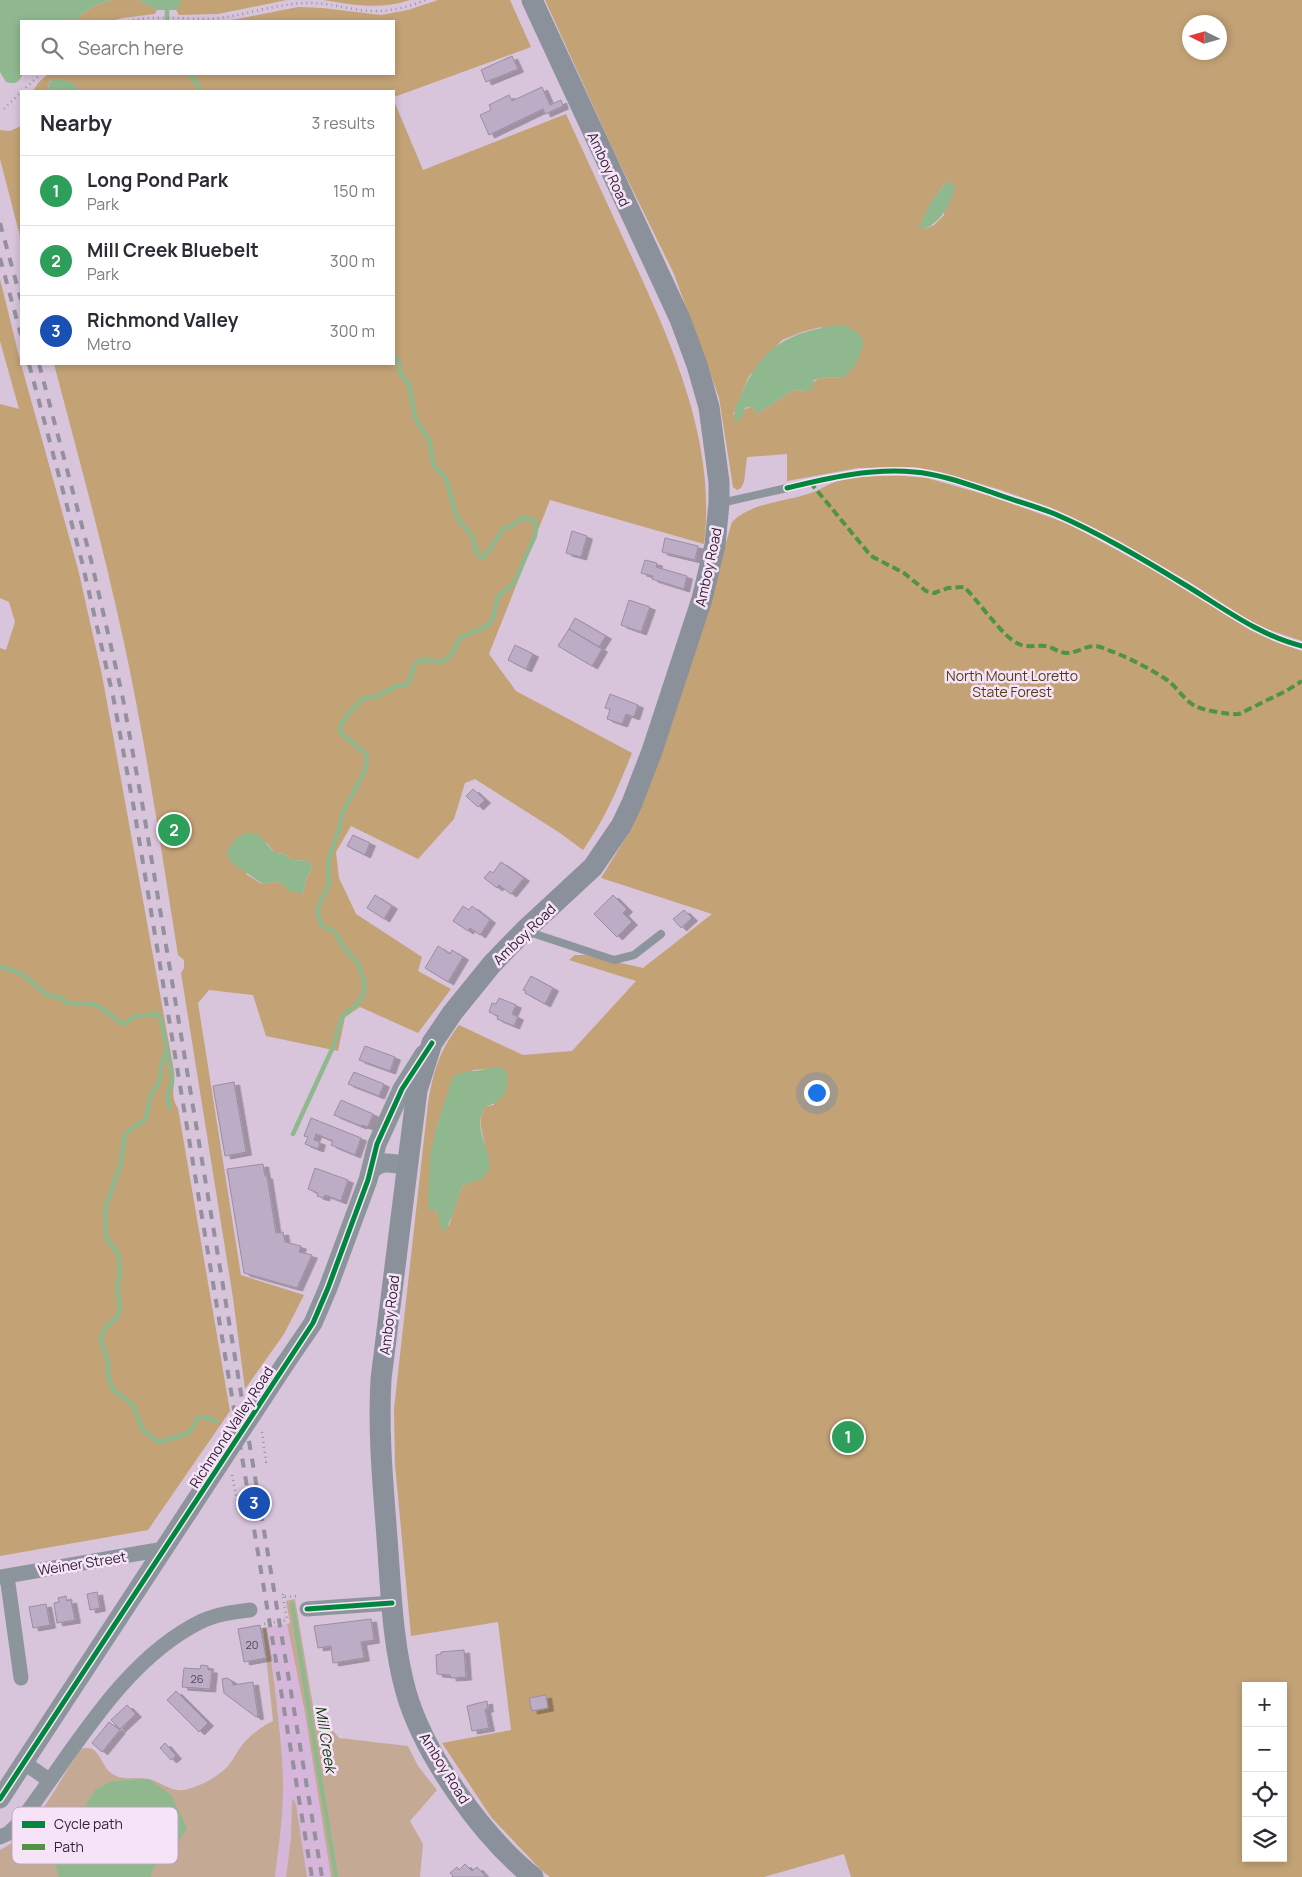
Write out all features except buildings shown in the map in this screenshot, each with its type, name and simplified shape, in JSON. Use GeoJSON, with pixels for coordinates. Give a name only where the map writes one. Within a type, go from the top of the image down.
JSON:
{"type":"FeatureCollection","features":[{"type":"Feature","properties":{"kind":"main road","name":"Amboy Road"},"geometry":{"type":"LineString","coordinates":[[532,0],[680,319],[697,364],[709,407],[716,452],[719,503],[716,545],[702,598],[675,684],[632,803],[621,826],[593,867],[524,931],[480,978],[432,1043],[417,1090],[381,1379],[379,1416],[379,1449],[392,1603],[400,1664],[406,1693],[423,1735],[444,1772],[471,1810],[497,1841],[533,1877]]}},
{"type":"Feature","properties":{"kind":"street","name":"Richmond Valley Road"},"geometry":{"type":"LineString","coordinates":[[0,1798],[313,1323],[328,1288],[371,1171],[377,1144],[402,1089],[432,1043]]}},
{"type":"Feature","properties":{"kind":"street"},"geometry":{"type":"LineString","coordinates":[[371,1171],[382,1163],[408,1166]]}},
{"type":"Feature","properties":{"kind":"street","name":"Weiner Street"},"geometry":{"type":"LineString","coordinates":[[4,1576],[164,1550]]}},
{"type":"Feature","properties":{"kind":"street"},"geometry":{"type":"LineString","coordinates":[[4,1576],[21,1678]]}},
{"type":"Feature","properties":{"kind":"street"},"geometry":{"type":"LineString","coordinates":[[307,1609],[392,1603]]}},
{"type":"Feature","properties":{"kind":"street"},"geometry":{"type":"LineString","coordinates":[[31,1807],[73,1746],[109,1702],[152,1655],[174,1638],[202,1621],[223,1614],[250,1610]]}},
{"type":"Feature","properties":{"kind":"street"},"geometry":{"type":"LineString","coordinates":[[23,1762],[49,1780]]}},
{"type":"Feature","properties":{"kind":"street"},"geometry":{"type":"LineString","coordinates":[[0,1837],[12,1830]]}},
{"type":"Feature","properties":{"kind":"lane"},"geometry":{"type":"LineString","coordinates":[[719,503],[787,488]]}},
{"type":"Feature","properties":{"kind":"lane"},"geometry":{"type":"LineString","coordinates":[[524,931],[614,960],[634,955],[661,934]]}},
{"type":"Feature","properties":{"kind":"path"},"geometry":{"type":"LineString","coordinates":[[137,20],[155,18],[218,18],[290,4],[308,3],[370,11],[388,11],[406,8],[426,0]]}},
{"type":"Feature","properties":{"kind":"path"},"geometry":{"type":"LineString","coordinates":[[24,90],[40,75]]}},
{"type":"Feature","properties":{"kind":"path"},"geometry":{"type":"LineString","coordinates":[[4,108],[20,94]]}},
{"type":"Feature","properties":{"kind":"path"},"geometry":{"type":"LineString","coordinates":[[262,1432],[266,1457],[266,1462],[262,1462]]}},
{"type":"Feature","properties":{"kind":"path"},"geometry":{"type":"LineString","coordinates":[[232,1476],[237,1502],[238,1505],[241,1505]]}},
{"type":"Feature","properties":{"kind":"path"},"geometry":{"type":"LineString","coordinates":[[264,1624],[287,1620],[283,1597],[298,1596]]}},
{"type":"Feature","properties":{"kind":"shaded area"},"geometry":{"type":"Polygon","coordinates":[[[0,0],[112,0],[101,3],[83,13],[77,20],[20,20],[20,75],[22,75],[20,80],[12,83],[6,82],[0,72],[0,0]]]}},
{"type":"Feature","properties":{"kind":"shaded area"},"geometry":{"type":"Polygon","coordinates":[[[139,0],[180,0],[181,4],[176,10],[157,10],[139,0]]]}},
{"type":"Feature","properties":{"kind":"shaded area"},"geometry":{"type":"Polygon","coordinates":[[[53,79],[61,80],[75,85],[79,90],[48,90],[49,83],[53,79]]]}},
{"type":"Feature","properties":{"kind":"shaded area"},"geometry":{"type":"Polygon","coordinates":[[[947,182],[953,183],[955,188],[947,207],[931,225],[925,229],[920,228],[921,222],[931,203],[947,182]]]}},
{"type":"Feature","properties":{"kind":"shaded area"},"geometry":{"type":"Polygon","coordinates":[[[842,325],[856,331],[864,341],[857,363],[843,378],[825,377],[814,380],[812,389],[806,391],[793,390],[757,414],[752,406],[745,408],[742,417],[735,423],[737,403],[751,375],[770,351],[795,336],[825,327],[842,325]]]}},
{"type":"Feature","properties":{"kind":"shaded area"},"geometry":{"type":"Polygon","coordinates":[[[245,833],[257,833],[275,853],[285,854],[292,860],[309,861],[312,868],[307,877],[303,893],[291,892],[282,883],[263,884],[232,863],[226,853],[235,839],[245,833]]]}},
{"type":"Feature","properties":{"kind":"shaded area"},"geometry":{"type":"Polygon","coordinates":[[[500,1067],[506,1071],[507,1083],[501,1098],[497,1102],[486,1106],[481,1115],[480,1125],[488,1153],[488,1170],[484,1177],[462,1186],[445,1231],[441,1229],[437,1211],[428,1207],[430,1155],[436,1129],[455,1075],[500,1067]]]}},
{"type":"Feature","properties":{"kind":"shaded area"},"geometry":{"type":"Polygon","coordinates":[[[295,1599],[314,1712],[320,1715],[339,1738],[408,1746],[418,1766],[437,1790],[410,1821],[423,1844],[420,1877],[331,1877],[305,1713],[287,1624],[290,1623],[286,1601],[295,1599]]]}},
{"type":"Feature","properties":{"kind":"shaded area"},"geometry":{"type":"Polygon","coordinates":[[[287,1624],[305,1713],[331,1877],[306,1877],[292,1800],[291,1837],[286,1877],[275,1877],[282,1818],[283,1777],[280,1728],[267,1627],[287,1624]]]}},
{"type":"Feature","properties":{"kind":"shaded area"},"geometry":{"type":"Polygon","coordinates":[[[267,1627],[279,1721],[283,1777],[280,1840],[275,1877],[0,1877],[0,1850],[12,1843],[12,1864],[178,1864],[178,1807],[44,1807],[81,1749],[92,1749],[96,1752],[107,1769],[116,1776],[154,1780],[176,1790],[198,1786],[224,1770],[246,1740],[273,1721],[263,1628],[267,1627]]]}},
{"type":"Feature","properties":{"kind":"shaded area"},"geometry":{"type":"Polygon","coordinates":[[[149,1779],[171,1795],[177,1807],[85,1807],[95,1790],[112,1781],[149,1779]]]}},
{"type":"Feature","properties":{"kind":"shaded area"},"geometry":{"type":"Polygon","coordinates":[[[292,1799],[296,1805],[307,1877],[286,1877],[291,1837],[292,1799]]]}},
{"type":"Feature","properties":{"kind":"shaded area"},"geometry":{"type":"Polygon","coordinates":[[[178,1809],[187,1828],[178,1842],[178,1809]]]}},
{"type":"Feature","properties":{"kind":"shaded area"},"geometry":{"type":"Polygon","coordinates":[[[157,1864],[153,1868],[151,1877],[59,1877],[55,1865],[157,1864]]]}},
{"type":"Feature","properties":{"kind":"green space"},"geometry":{"type":"Polygon","coordinates":[[[112,0],[139,0],[157,10],[155,14],[115,20],[77,20],[83,13],[101,3],[112,0]]]}},
{"type":"Feature","properties":{"kind":"green space"},"geometry":{"type":"Polygon","coordinates":[[[180,0],[287,0],[218,14],[179,15],[176,10],[180,0]]]}},
{"type":"Feature","properties":{"kind":"green space"},"geometry":{"type":"Polygon","coordinates":[[[323,0],[410,0],[377,6],[323,0]]]}},
{"type":"Feature","properties":{"kind":"green space"},"geometry":{"type":"Polygon","coordinates":[[[438,0],[510,0],[531,47],[395,97],[395,90],[79,90],[68,82],[53,79],[49,82],[48,90],[34,90],[47,75],[395,75],[395,20],[232,20],[298,7],[381,15],[408,10],[438,0]]]}},
{"type":"Feature","properties":{"kind":"green space"},"geometry":{"type":"Polygon","coordinates":[[[545,0],[1302,0],[1302,641],[1269,630],[1248,620],[1191,583],[1119,541],[1049,507],[998,489],[935,471],[914,467],[858,468],[787,481],[787,454],[747,457],[744,482],[741,488],[737,490],[733,487],[719,398],[674,274],[616,156],[545,0]],[[947,182],[926,212],[921,223],[925,229],[934,225],[944,215],[947,182]],[[821,327],[782,340],[749,376],[733,415],[752,406],[757,414],[793,390],[806,391],[818,379],[830,377],[843,378],[821,327]]]}},
{"type":"Feature","properties":{"kind":"green space"},"geometry":{"type":"Polygon","coordinates":[[[395,103],[423,170],[566,114],[645,286],[675,357],[687,393],[697,430],[704,468],[706,506],[704,544],[550,500],[489,654],[516,691],[632,753],[622,779],[598,827],[583,850],[560,833],[475,779],[465,783],[454,819],[418,859],[351,826],[336,852],[339,878],[356,914],[422,957],[418,971],[451,989],[418,1033],[360,1007],[345,1017],[338,1051],[266,1036],[253,995],[209,990],[198,1003],[241,1275],[304,1295],[284,1334],[245,1389],[233,1298],[181,973],[184,968],[184,960],[178,955],[139,717],[123,638],[54,365],[395,365],[395,103]],[[267,843],[246,874],[262,884],[282,883],[303,893],[307,877],[312,868],[309,861],[292,860],[285,854],[275,853],[267,843]]]}},
{"type":"Feature","properties":{"kind":"green space"},"geometry":{"type":"Polygon","coordinates":[[[20,126],[20,236],[0,159],[0,130],[10,131],[20,126]]]}},
{"type":"Feature","properties":{"kind":"green space"},"geometry":{"type":"Polygon","coordinates":[[[0,279],[20,365],[78,569],[102,675],[174,1071],[173,1095],[178,1108],[230,1411],[148,1530],[0,1556],[0,648],[6,650],[15,622],[9,602],[0,598],[0,404],[19,409],[0,341],[0,279]]]}},
{"type":"Feature","properties":{"kind":"green space","name":"North Mount Loretto State Forest"},"geometry":{"type":"Polygon","coordinates":[[[878,476],[927,478],[990,496],[1069,524],[1155,571],[1250,630],[1302,651],[1302,1877],[851,1877],[844,1854],[764,1877],[550,1877],[541,1870],[491,1817],[442,1743],[511,1730],[498,1622],[411,1636],[395,1465],[394,1409],[428,1103],[438,1062],[446,1044],[459,1025],[523,1055],[572,1051],[636,981],[569,960],[575,955],[585,955],[643,968],[712,914],[601,878],[631,829],[685,683],[732,522],[740,515],[759,506],[811,493],[835,482],[878,476]],[[487,1069],[473,1070],[442,1111],[436,1129],[433,1210],[437,1211],[439,1219],[449,1225],[462,1186],[484,1177],[485,1152],[481,1117],[486,1106],[494,1105],[487,1069]]]}},
{"type":"Feature","properties":{"kind":"waterway"},"geometry":{"type":"LineString","coordinates":[[167,10],[167,20]]}},
{"type":"Feature","properties":{"kind":"waterway"},"geometry":{"type":"LineString","coordinates":[[191,75],[200,90]]}},
{"type":"Feature","properties":{"kind":"waterway"},"geometry":{"type":"LineString","coordinates":[[293,1134],[333,1047],[342,1017],[358,1003],[363,995],[365,985],[358,963],[345,949],[335,932],[321,925],[318,913],[319,905],[329,884],[328,862],[340,826],[341,816],[367,763],[366,755],[340,732],[340,727],[348,714],[363,699],[378,697],[384,691],[388,691],[396,686],[405,685],[409,682],[414,665],[419,661],[442,662],[452,654],[460,638],[489,625],[493,618],[498,596],[514,583],[535,536],[535,521],[521,518],[513,526],[504,528],[488,552],[483,557],[479,556],[473,537],[461,523],[455,512],[444,475],[434,466],[430,442],[415,417],[409,384],[400,373],[399,361],[395,357]]}},
{"type":"Feature","properties":{"kind":"waterway","name":"Mill Creek"},"geometry":{"type":"LineString","coordinates":[[0,967],[23,975],[48,995],[62,998],[68,1003],[95,1005],[121,1023],[126,1023],[133,1017],[157,1014],[160,1017],[171,1071],[172,1083],[168,1095],[170,1108]]}},
{"type":"Feature","properties":{"kind":"waterway","name":"Mill Creek"},"geometry":{"type":"LineString","coordinates":[[167,1049],[161,1065],[160,1080],[150,1097],[146,1119],[127,1132],[124,1139],[121,1164],[105,1208],[106,1235],[117,1252],[119,1259],[120,1272],[117,1288],[120,1308],[117,1317],[102,1333],[101,1340],[108,1361],[108,1376],[113,1390],[133,1405],[143,1430],[157,1441],[164,1441],[190,1432],[198,1418],[203,1417],[216,1421]]}},
{"type":"Feature","properties":{"kind":"waterway","name":"Mill Creek"},"geometry":{"type":"LineString","coordinates":[[292,1604],[336,1877]]}},
{"type":"Feature","properties":{"kind":"railway"},"geometry":{"type":"LineString","coordinates":[[0,223],[20,296]]}},
{"type":"Feature","properties":{"kind":"railway"},"geometry":{"type":"LineString","coordinates":[[0,258],[20,331]]}},
{"type":"Feature","properties":{"kind":"railway"},"geometry":{"type":"LineString","coordinates":[[29,365],[82,562],[113,696],[134,809],[312,1877]]}},
{"type":"Feature","properties":{"kind":"railway"},"geometry":{"type":"LineString","coordinates":[[39,365],[91,560],[122,694],[143,808],[322,1877]]}},
{"type":"Feature","properties":{"kind":"marked path"},"geometry":{"type":"LineString","coordinates":[[810,482],[871,556],[904,573],[926,591],[934,593],[948,588],[964,587],[1006,635],[1019,644],[1045,646],[1066,653],[1098,646],[1136,662],[1160,675],[1195,706],[1223,713],[1239,714],[1302,681]]}},
{"type":"Feature","properties":{"kind":"cycle path"},"geometry":{"type":"LineString","coordinates":[[787,488],[834,477],[882,471],[924,473],[963,483],[1071,521],[1135,555],[1240,619],[1270,635],[1302,646]]}},
{"type":"Feature","properties":{"kind":"cycle path"},"geometry":{"type":"LineString","coordinates":[[0,1799],[313,1323],[368,1180],[377,1144],[402,1089],[432,1043]]}},
{"type":"Feature","properties":{"kind":"cycle path"},"geometry":{"type":"LineString","coordinates":[[307,1609],[392,1603]]}},
{"type":"Feature","properties":{"kind":"place","name":"Mill Creek Bluebelt"},"geometry":{"type":"Point","coordinates":[174,830]}},
{"type":"Feature","properties":{"kind":"place","name":"Long Pond Park"},"geometry":{"type":"Point","coordinates":[848,1437]}},
{"type":"Feature","properties":{"kind":"place","name":"Richmond Valley"},"geometry":{"type":"Point","coordinates":[254,1503]}}]}
